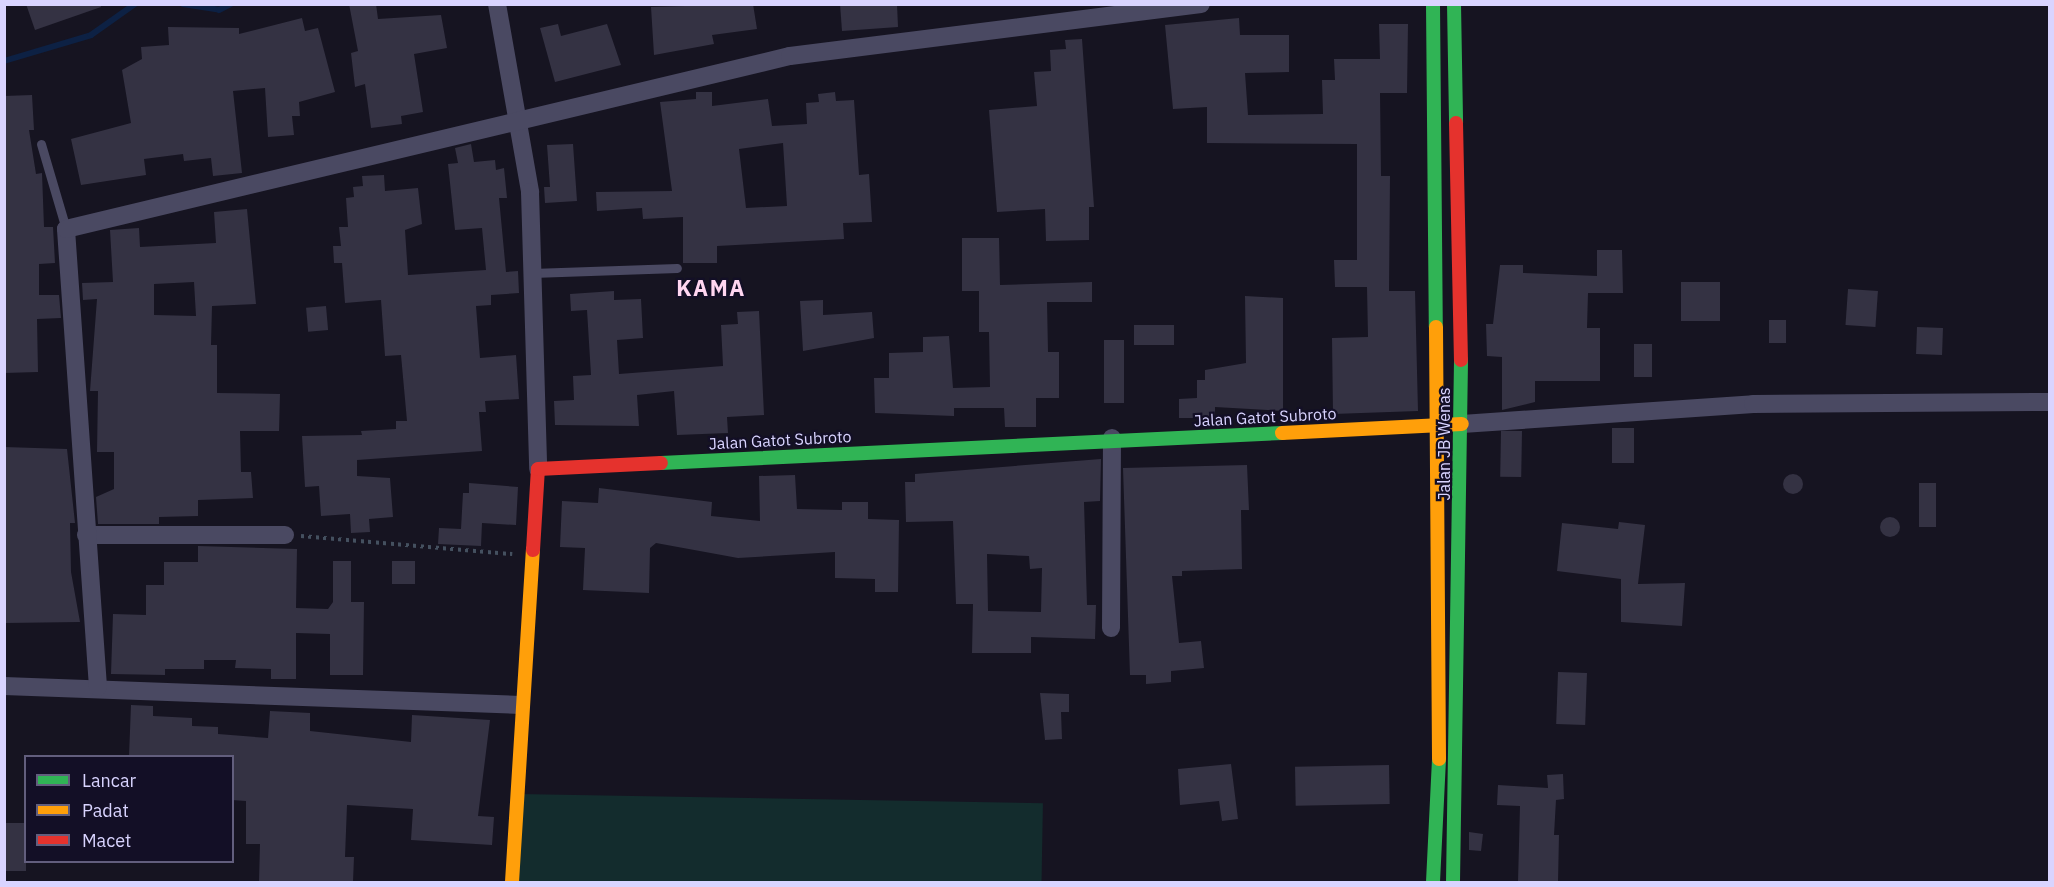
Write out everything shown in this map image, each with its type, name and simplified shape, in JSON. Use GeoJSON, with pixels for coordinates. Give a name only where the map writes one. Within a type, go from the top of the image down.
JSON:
{"type":"FeatureCollection","features":[{"type":"Feature","properties":{"kind":"main road","name":"Jalan JB Wenas"},"geometry":{"type":"LineString","coordinates":[[1433,4],[1438,759],[1433,882]]}},
{"type":"Feature","properties":{"kind":"main road","name":"Jalan JB Wenas"},"geometry":{"type":"LineString","coordinates":[[1453,882],[1462,424],[1454,4]]}},
{"type":"Feature","properties":{"kind":"main road","name":"Jalan Gatot Subroto"},"geometry":{"type":"LineString","coordinates":[[538,469],[1112,438],[1437,423],[1462,424]]}},
{"type":"Feature","properties":{"kind":"main road"},"geometry":{"type":"LineString","coordinates":[[512,882],[521,705],[538,469]]}},
{"type":"Feature","properties":{"kind":"street"},"geometry":{"type":"LineString","coordinates":[[497,4],[521,119],[532,273],[538,469]]}},
{"type":"Feature","properties":{"kind":"street"},"geometry":{"type":"LineString","coordinates":[[99,687],[86,535],[66,229],[790,56],[1201,4]]}},
{"type":"Feature","properties":{"kind":"street"},"geometry":{"type":"LineString","coordinates":[[1462,424],[1753,404],[2049,402]]}},
{"type":"Feature","properties":{"kind":"street"},"geometry":{"type":"LineString","coordinates":[[1111,628],[1112,438]]}},
{"type":"Feature","properties":{"kind":"street"},"geometry":{"type":"LineString","coordinates":[[86,535],[285,535]]}},
{"type":"Feature","properties":{"kind":"street"},"geometry":{"type":"LineString","coordinates":[[4,686],[99,687],[521,705]]}},
{"type":"Feature","properties":{"kind":"lane"},"geometry":{"type":"LineString","coordinates":[[41,144],[66,229]]}},
{"type":"Feature","properties":{"kind":"lane"},"geometry":{"type":"LineString","coordinates":[[532,273],[677,268]]}},
{"type":"Feature","properties":{"kind":"path"},"geometry":{"type":"LineString","coordinates":[[285,535],[532,555]]}},
{"type":"Feature","properties":{"kind":"green space"},"geometry":{"type":"Polygon","coordinates":[[[518,794],[1043,803],[1042,882],[516,882],[518,794]]]}},
{"type":"Feature","properties":{"kind":"building"},"geometry":{"type":"Polygon","coordinates":[[[26,4],[100,4],[101,7],[35,30],[26,4]]]}},
{"type":"Feature","properties":{"kind":"building"},"geometry":{"type":"Polygon","coordinates":[[[349,4],[376,4],[378,19],[441,15],[447,48],[414,54],[423,112],[401,116],[402,124],[371,128],[365,84],[355,87],[351,53],[358,51],[349,4]]]}},
{"type":"Feature","properties":{"kind":"building"},"geometry":{"type":"Polygon","coordinates":[[[753,4],[757,29],[712,35],[714,44],[654,55],[651,7],[753,4]]]}},
{"type":"Feature","properties":{"kind":"building"},"geometry":{"type":"Polygon","coordinates":[[[840,4],[897,4],[898,27],[842,31],[840,4]]]}},
{"type":"Feature","properties":{"kind":"building"},"geometry":{"type":"Polygon","coordinates":[[[302,18],[305,31],[318,28],[335,92],[299,102],[300,116],[292,116],[294,135],[268,137],[265,88],[233,91],[242,173],[213,176],[211,158],[184,161],[183,154],[144,159],[146,175],[81,185],[71,139],[131,123],[122,70],[142,59],[141,47],[169,45],[168,27],[239,28],[239,34],[302,18]]]}},
{"type":"Feature","properties":{"kind":"building"},"geometry":{"type":"Polygon","coordinates":[[[1239,18],[1240,35],[1289,35],[1289,72],[1245,73],[1248,115],[1323,114],[1322,80],[1335,80],[1334,59],[1380,59],[1379,24],[1408,24],[1407,93],[1380,93],[1381,176],[1390,176],[1389,291],[1415,291],[1418,411],[1333,414],[1332,338],[1368,337],[1367,287],[1335,287],[1334,260],[1357,260],[1357,144],[1207,143],[1207,107],[1173,109],[1165,25],[1239,18]]]}},
{"type":"Feature","properties":{"kind":"building"},"geometry":{"type":"Polygon","coordinates":[[[558,24],[561,36],[607,24],[621,65],[555,82],[540,28],[558,24]]]}},
{"type":"Feature","properties":{"kind":"building"},"geometry":{"type":"Polygon","coordinates":[[[1082,39],[1094,207],[1089,207],[1089,240],[1046,241],[1045,209],[997,212],[989,110],[1037,106],[1034,72],[1051,71],[1050,50],[1066,49],[1065,40],[1082,39]]]}},
{"type":"Feature","properties":{"kind":"building"},"geometry":{"type":"Polygon","coordinates":[[[696,92],[712,92],[712,106],[768,99],[772,126],[807,124],[806,103],[819,102],[818,94],[835,92],[836,101],[854,100],[859,175],[869,174],[872,222],[843,223],[844,239],[717,246],[717,263],[683,263],[683,217],[643,219],[642,208],[597,211],[596,192],[672,191],[660,102],[696,99],[696,92]],[[783,143],[739,149],[746,208],[787,206],[783,143]]]}},
{"type":"Feature","properties":{"kind":"building"},"geometry":{"type":"Polygon","coordinates":[[[32,95],[34,130],[29,130],[36,174],[42,173],[44,227],[53,227],[55,263],[39,264],[39,295],[59,295],[61,318],[37,319],[38,372],[4,373],[4,96],[32,95]]]}},
{"type":"Feature","properties":{"kind":"building"},"geometry":{"type":"Polygon","coordinates":[[[471,144],[474,162],[495,160],[496,170],[504,168],[507,198],[499,198],[506,272],[518,271],[519,293],[491,295],[491,305],[476,306],[480,358],[516,355],[519,399],[485,401],[486,412],[479,412],[482,451],[357,460],[357,476],[390,478],[393,517],[369,519],[370,532],[351,533],[350,514],[321,516],[319,486],[305,487],[302,436],[362,435],[361,431],[396,429],[396,421],[407,421],[401,355],[385,356],[381,300],[345,303],[342,263],[334,263],[333,246],[341,246],[339,227],[348,227],[346,198],[354,197],[353,187],[363,186],[362,176],[384,175],[385,191],[418,188],[422,224],[405,230],[408,275],[486,270],[482,228],[455,230],[448,164],[458,163],[455,148],[471,144]]]}},
{"type":"Feature","properties":{"kind":"building"},"geometry":{"type":"Polygon","coordinates":[[[573,144],[577,201],[545,203],[544,187],[550,187],[547,145],[573,144]]]}},
{"type":"Feature","properties":{"kind":"building"},"geometry":{"type":"Polygon","coordinates":[[[247,209],[256,304],[212,306],[211,345],[217,345],[217,393],[280,394],[279,431],[240,431],[241,472],[251,472],[253,498],[198,500],[198,516],[159,517],[159,524],[98,524],[96,497],[114,489],[114,452],[97,452],[98,391],[90,391],[97,299],[83,300],[82,283],[113,282],[110,230],[139,228],[140,247],[216,243],[214,212],[247,209]],[[194,282],[154,284],[154,315],[196,316],[194,282]]]}},
{"type":"Feature","properties":{"kind":"building"},"geometry":{"type":"Polygon","coordinates":[[[962,238],[999,238],[1000,285],[1092,282],[1092,302],[1047,302],[1048,352],[1059,352],[1059,398],[1036,398],[1036,427],[1005,427],[1004,408],[954,408],[954,416],[875,413],[874,378],[889,378],[889,353],[923,352],[923,337],[949,336],[953,388],[990,387],[989,332],[979,332],[979,291],[962,291],[962,238]]]}},
{"type":"Feature","properties":{"kind":"building"},"geometry":{"type":"Polygon","coordinates":[[[1597,250],[1622,250],[1623,293],[1588,293],[1587,328],[1600,328],[1600,381],[1535,381],[1535,402],[1502,410],[1502,357],[1487,356],[1486,324],[1493,324],[1500,265],[1523,265],[1523,273],[1597,276],[1597,250]]]}},
{"type":"Feature","properties":{"kind":"building"},"geometry":{"type":"Polygon","coordinates":[[[1681,282],[1720,282],[1720,321],[1681,321],[1681,282]]]}},
{"type":"Feature","properties":{"kind":"building"},"geometry":{"type":"Polygon","coordinates":[[[1848,289],[1878,291],[1875,327],[1845,325],[1848,289]]]}},
{"type":"Feature","properties":{"kind":"building"},"geometry":{"type":"Polygon","coordinates":[[[614,291],[614,300],[641,299],[643,338],[617,340],[619,374],[723,366],[721,325],[738,324],[737,312],[759,311],[764,415],[727,417],[728,433],[677,435],[674,391],[637,395],[639,426],[555,425],[554,401],[574,400],[573,376],[591,375],[587,310],[571,311],[570,294],[614,291]]]}},
{"type":"Feature","properties":{"kind":"building"},"geometry":{"type":"Polygon","coordinates":[[[1245,296],[1283,298],[1283,411],[1215,407],[1215,418],[1179,418],[1179,399],[1197,398],[1197,380],[1205,380],[1205,370],[1246,363],[1245,296]]]}},
{"type":"Feature","properties":{"kind":"building"},"geometry":{"type":"Polygon","coordinates":[[[823,300],[823,315],[872,312],[874,338],[803,351],[800,301],[823,300]]]}},
{"type":"Feature","properties":{"kind":"building"},"geometry":{"type":"Polygon","coordinates":[[[326,306],[328,330],[308,332],[306,308],[326,306]]]}},
{"type":"Feature","properties":{"kind":"building"},"geometry":{"type":"Polygon","coordinates":[[[1769,320],[1786,320],[1786,343],[1769,343],[1769,320]]]}},
{"type":"Feature","properties":{"kind":"building"},"geometry":{"type":"Polygon","coordinates":[[[1134,325],[1174,325],[1174,345],[1134,345],[1134,325]]]}},
{"type":"Feature","properties":{"kind":"building"},"geometry":{"type":"Polygon","coordinates":[[[1917,327],[1943,328],[1942,355],[1916,354],[1917,327]]]}},
{"type":"Feature","properties":{"kind":"building"},"geometry":{"type":"Polygon","coordinates":[[[1104,340],[1124,340],[1124,403],[1104,403],[1104,340]]]}},
{"type":"Feature","properties":{"kind":"building"},"geometry":{"type":"Polygon","coordinates":[[[1634,344],[1652,344],[1652,377],[1634,377],[1634,344]]]}},
{"type":"Feature","properties":{"kind":"building"},"geometry":{"type":"Polygon","coordinates":[[[1612,428],[1634,428],[1634,463],[1612,463],[1612,428]]]}},
{"type":"Feature","properties":{"kind":"building"},"geometry":{"type":"Polygon","coordinates":[[[1501,431],[1522,431],[1521,477],[1500,477],[1501,431]]]}},
{"type":"Feature","properties":{"kind":"building"},"geometry":{"type":"Polygon","coordinates":[[[4,447],[67,449],[75,523],[70,523],[71,572],[80,622],[5,623],[4,447]]]}},
{"type":"Feature","properties":{"kind":"building"},"geometry":{"type":"Polygon","coordinates":[[[1101,459],[1100,501],[1084,502],[1087,605],[1096,605],[1095,639],[1031,637],[1031,653],[972,653],[973,604],[956,604],[953,521],[906,522],[905,482],[915,482],[915,474],[1101,459]],[[987,554],[988,611],[1041,612],[1042,568],[1030,569],[1029,556],[987,554]]]}},
{"type":"Feature","properties":{"kind":"building"},"geometry":{"type":"Polygon","coordinates":[[[1247,465],[1249,510],[1241,510],[1242,569],[1182,571],[1182,576],[1172,576],[1179,643],[1201,641],[1204,668],[1171,671],[1171,682],[1146,684],[1146,675],[1130,675],[1123,468],[1247,465]]]}},
{"type":"Feature","properties":{"kind":"building"},"geometry":{"type":"Polygon","coordinates":[[[1793,474],[1800,477],[1803,484],[1800,491],[1793,494],[1786,491],[1783,484],[1786,477],[1793,474]]]}},
{"type":"Feature","properties":{"kind":"building"},"geometry":{"type":"Polygon","coordinates":[[[795,475],[797,509],[842,510],[842,502],[868,502],[868,519],[899,520],[898,592],[875,592],[875,579],[835,578],[835,552],[738,558],[656,543],[650,548],[649,593],[583,590],[585,548],[560,547],[562,501],[598,503],[599,488],[712,502],[711,516],[760,521],[759,476],[795,475]]]}},
{"type":"Feature","properties":{"kind":"building"},"geometry":{"type":"Polygon","coordinates":[[[469,483],[518,487],[516,525],[482,523],[481,546],[438,544],[439,528],[461,529],[463,493],[469,493],[469,483]]]}},
{"type":"Feature","properties":{"kind":"building"},"geometry":{"type":"Polygon","coordinates":[[[1919,483],[1936,483],[1936,527],[1919,527],[1919,483]]]}},
{"type":"Feature","properties":{"kind":"building"},"geometry":{"type":"Polygon","coordinates":[[[1890,517],[1897,520],[1900,527],[1897,534],[1890,537],[1883,534],[1880,527],[1883,520],[1890,517]]]}},
{"type":"Feature","properties":{"kind":"building"},"geometry":{"type":"Polygon","coordinates":[[[1619,522],[1645,525],[1638,584],[1685,583],[1682,626],[1621,622],[1621,579],[1557,571],[1562,523],[1618,529],[1619,522]]]}},
{"type":"Feature","properties":{"kind":"building"},"geometry":{"type":"Polygon","coordinates":[[[198,546],[297,549],[296,608],[328,609],[333,602],[333,561],[351,561],[351,602],[364,602],[363,675],[330,675],[330,634],[296,633],[296,679],[271,679],[271,669],[235,668],[236,660],[204,660],[204,669],[165,669],[165,675],[111,674],[113,614],[146,615],[146,585],[164,585],[164,562],[198,562],[198,546]]]}},
{"type":"Feature","properties":{"kind":"building"},"geometry":{"type":"Polygon","coordinates":[[[392,561],[415,561],[415,584],[392,584],[392,561]]]}},
{"type":"Feature","properties":{"kind":"building"},"geometry":{"type":"Polygon","coordinates":[[[1558,672],[1587,673],[1585,725],[1556,724],[1558,672]]]}},
{"type":"Feature","properties":{"kind":"building"},"geometry":{"type":"Polygon","coordinates":[[[1040,693],[1069,694],[1069,712],[1061,712],[1062,739],[1045,740],[1040,693]]]}},
{"type":"Feature","properties":{"kind":"building"},"geometry":{"type":"Polygon","coordinates":[[[131,705],[153,706],[153,716],[192,718],[192,726],[218,727],[218,734],[268,738],[270,711],[310,713],[310,731],[411,742],[412,715],[490,720],[478,816],[494,817],[492,845],[411,840],[413,809],[347,805],[345,857],[354,857],[353,882],[259,882],[260,844],[246,844],[246,801],[234,800],[234,755],[129,755],[131,705]]]}},
{"type":"Feature","properties":{"kind":"building"},"geometry":{"type":"Polygon","coordinates":[[[1231,764],[1238,819],[1222,821],[1219,801],[1180,805],[1178,769],[1231,764]]]}},
{"type":"Feature","properties":{"kind":"building"},"geometry":{"type":"Polygon","coordinates":[[[1389,765],[1390,804],[1296,806],[1295,767],[1389,765]]]}},
{"type":"Feature","properties":{"kind":"building"},"geometry":{"type":"Polygon","coordinates":[[[1563,774],[1564,799],[1556,800],[1554,835],[1559,835],[1558,882],[1518,882],[1520,806],[1497,805],[1498,785],[1548,788],[1547,775],[1563,774]]]}},
{"type":"Feature","properties":{"kind":"building"},"geometry":{"type":"Polygon","coordinates":[[[5,823],[24,823],[26,871],[5,871],[5,823]]]}},
{"type":"Feature","properties":{"kind":"building"},"geometry":{"type":"Polygon","coordinates":[[[1469,832],[1483,834],[1481,851],[1469,850],[1469,832]]]}},
{"type":"Feature","properties":{"kind":"waterway"},"geometry":{"type":"LineString","coordinates":[[4,61],[91,35],[135,4]]}},
{"type":"Feature","properties":{"kind":"waterway"},"geometry":{"type":"LineString","coordinates":[[183,4],[219,10],[231,4]]}},
{"type":"Feature","properties":{"kind":"traffic: fast"},"geometry":{"type":"LineString","coordinates":[[1433,4],[1436,327]]}},
{"type":"Feature","properties":{"kind":"traffic: fast"},"geometry":{"type":"LineString","coordinates":[[1454,4],[1456,123]]}},
{"type":"Feature","properties":{"kind":"traffic: fast"},"geometry":{"type":"LineString","coordinates":[[1453,882],[1461,360]]}},
{"type":"Feature","properties":{"kind":"traffic: fast"},"geometry":{"type":"LineString","coordinates":[[661,463],[1282,433]]}},
{"type":"Feature","properties":{"kind":"traffic: fast"},"geometry":{"type":"LineString","coordinates":[[1433,882],[1439,759]]}},
{"type":"Feature","properties":{"kind":"traffic: slow"},"geometry":{"type":"LineString","coordinates":[[1436,327],[1439,759]]}},
{"type":"Feature","properties":{"kind":"traffic: slow"},"geometry":{"type":"LineString","coordinates":[[1282,433],[1462,424]]}},
{"type":"Feature","properties":{"kind":"traffic: slow"},"geometry":{"type":"LineString","coordinates":[[512,882],[533,550]]}},
{"type":"Feature","properties":{"kind":"traffic: jam"},"geometry":{"type":"LineString","coordinates":[[1456,123],[1461,360]]}},
{"type":"Feature","properties":{"kind":"traffic: jam"},"geometry":{"type":"LineString","coordinates":[[533,550],[538,469],[661,463]]}},
{"type":"Feature","properties":{"kind":"district","name":"KAMA"},"geometry":{"type":"Point","coordinates":[711,288]}}]}
